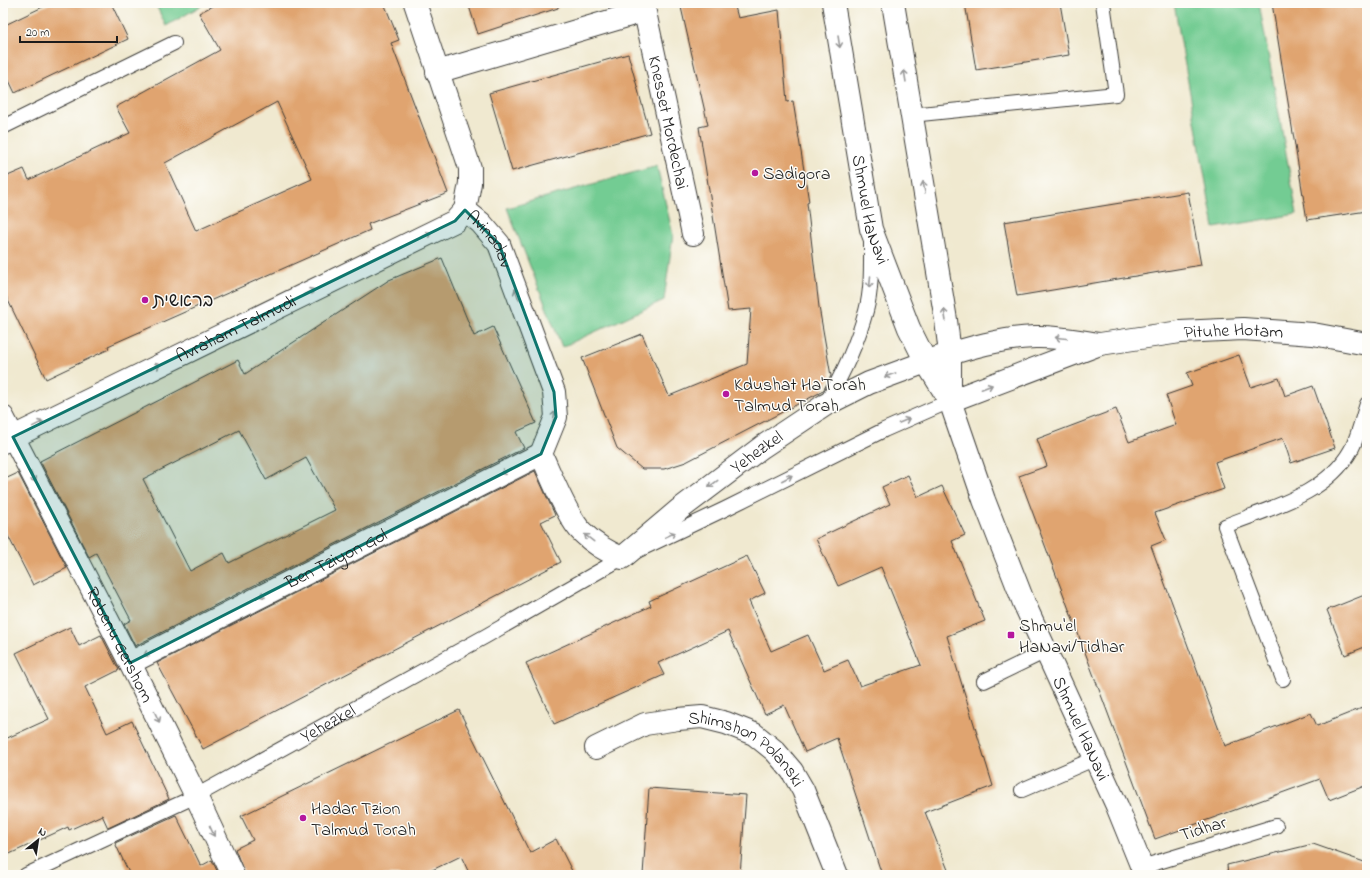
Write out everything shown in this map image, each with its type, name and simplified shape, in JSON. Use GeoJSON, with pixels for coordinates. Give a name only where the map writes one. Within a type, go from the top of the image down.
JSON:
{"type":"FeatureCollection","features":[{"type":"Feature","properties":{"kind":"street","name":"Avinadav"},"geometry":{"type":"LineString","coordinates":[[415,3],[470,168],[470,183],[466,210],[482,223],[499,244],[554,392],[556,417],[541,454]]}},
{"type":"Feature","properties":{"kind":"street","name":"Shmuel HaNavi"},"geometry":{"type":"LineString","coordinates":[[833,3],[871,229],[904,315],[926,362],[950,401],[984,500],[1024,603],[1096,758],[1144,871]]}},
{"type":"Feature","properties":{"kind":"street","name":"Shmuel HaNavi"},"geometry":{"type":"LineString","coordinates":[[893,3],[950,354],[950,401]]}},
{"type":"Feature","properties":{"kind":"street","name":"Knesset Mordechai"},"geometry":{"type":"LineString","coordinates":[[437,72],[644,7],[693,234]]}},
{"type":"Feature","properties":{"kind":"street","name":"Avraham Talmudi"},"geometry":{"type":"LineString","coordinates":[[8,439],[455,221],[466,210]]}},
{"type":"Feature","properties":{"kind":"street","name":"Pituhe Hotam"},"geometry":{"type":"LineString","coordinates":[[950,401],[1100,344],[1180,332],[1243,330],[1312,334],[1367,344]]}},
{"type":"Feature","properties":{"kind":"street","name":"Pituhe Hotam"},"geometry":{"type":"LineString","coordinates":[[950,354],[1006,340],[1036,336],[1065,338],[1100,344]]}},
{"type":"Feature","properties":{"kind":"street","name":"Yehezkel"},"geometry":{"type":"LineString","coordinates":[[622,558],[680,509],[762,447],[825,405],[869,383],[950,354]]}},
{"type":"Feature","properties":{"kind":"street","name":"Rabenu Gershom"},"geometry":{"type":"LineString","coordinates":[[3,417],[8,439],[130,663],[196,796],[233,875]]}},
{"type":"Feature","properties":{"kind":"street"},"geometry":{"type":"LineString","coordinates":[[541,454],[573,520],[582,533],[609,552],[622,558]]}},
{"type":"Feature","properties":{"kind":"street","name":"Ben Tziyon Gol"},"geometry":{"type":"LineString","coordinates":[[130,663],[541,454]]}},
{"type":"Feature","properties":{"kind":"street","name":"Shimshon Polanski"},"geometry":{"type":"LineString","coordinates":[[596,748],[645,724],[678,719],[702,717],[726,723],[754,734],[775,751],[792,771],[803,790],[837,875]]}},
{"type":"Feature","properties":{"kind":"lane"},"geometry":{"type":"LineString","coordinates":[[912,115],[1116,94],[1103,3]]}},
{"type":"Feature","properties":{"kind":"lane"},"geometry":{"type":"LineString","coordinates":[[3,127],[174,43]]}},
{"type":"Feature","properties":{"kind":"lane"},"geometry":{"type":"LineString","coordinates":[[825,405],[849,360],[866,311],[870,282],[871,229]]}},
{"type":"Feature","properties":{"kind":"lane","name":"Yehezkel"},"geometry":{"type":"LineString","coordinates":[[26,875],[196,796],[486,636],[622,558],[884,430],[950,401]]}},
{"type":"Feature","properties":{"kind":"lane"},"geometry":{"type":"LineString","coordinates":[[1283,679],[1225,526],[1307,494],[1332,474],[1351,450],[1367,404]]}},
{"type":"Feature","properties":{"kind":"lane"},"geometry":{"type":"LineString","coordinates":[[984,681],[1046,650]]}},
{"type":"Feature","properties":{"kind":"lane"},"geometry":{"type":"LineString","coordinates":[[1022,790],[1096,758]]}},
{"type":"Feature","properties":{"kind":"lane","name":"Tidhar"},"geometry":{"type":"LineString","coordinates":[[1144,871],[1276,826]]}},
{"type":"Feature","properties":{"kind":"highlighted area"},"geometry":{"type":"Polygon","coordinates":[[[465,210],[499,244],[554,392],[556,417],[541,454],[130,663],[13,437],[455,221],[465,210]]]}},
{"type":"Feature","properties":{"kind":"green space"},"geometry":{"type":"Polygon","coordinates":[[[155,3],[206,3],[166,26],[155,3]]]}},
{"type":"Feature","properties":{"kind":"green space"},"geometry":{"type":"Polygon","coordinates":[[[1174,3],[1259,3],[1297,214],[1214,228],[1174,3]]]}},
{"type":"Feature","properties":{"kind":"green space"},"geometry":{"type":"Polygon","coordinates":[[[657,166],[673,235],[664,300],[562,347],[507,208],[657,166]]]}},
{"type":"Feature","properties":{"kind":"building"},"geometry":{"type":"Polygon","coordinates":[[[51,3],[111,3],[128,39],[15,93],[3,68],[3,26],[51,3]]]}},
{"type":"Feature","properties":{"kind":"building"},"geometry":{"type":"Polygon","coordinates":[[[218,3],[384,3],[399,40],[391,43],[448,193],[368,224],[370,230],[108,346],[109,349],[46,379],[3,290],[3,178],[24,169],[29,180],[130,133],[116,107],[220,50],[199,13],[218,3]],[[277,102],[165,163],[196,231],[312,179],[277,102]]]}},
{"type":"Feature","properties":{"kind":"building"},"geometry":{"type":"Polygon","coordinates":[[[468,3],[558,3],[558,8],[478,34],[468,3]]]}},
{"type":"Feature","properties":{"kind":"building"},"geometry":{"type":"Polygon","coordinates":[[[680,3],[734,3],[738,18],[779,10],[787,102],[793,101],[809,202],[807,203],[819,307],[831,376],[823,391],[686,462],[664,469],[642,469],[617,448],[582,358],[642,334],[669,396],[747,364],[751,309],[728,311],[699,127],[708,125],[680,3]]]}},
{"type":"Feature","properties":{"kind":"building"},"geometry":{"type":"Polygon","coordinates":[[[965,3],[1060,3],[1069,55],[976,70],[965,3]]]}},
{"type":"Feature","properties":{"kind":"building"},"geometry":{"type":"Polygon","coordinates":[[[1272,3],[1367,3],[1367,211],[1307,220],[1272,3]]]}},
{"type":"Feature","properties":{"kind":"building"},"geometry":{"type":"Polygon","coordinates":[[[628,54],[650,133],[512,171],[489,93],[628,54]]]}},
{"type":"Feature","properties":{"kind":"building"},"geometry":{"type":"Polygon","coordinates":[[[1188,192],[1201,265],[1017,296],[1004,222],[1188,192]]]}},
{"type":"Feature","properties":{"kind":"building"},"geometry":{"type":"Polygon","coordinates":[[[442,258],[474,336],[493,327],[536,423],[516,432],[524,448],[135,646],[124,624],[131,620],[96,553],[89,557],[40,461],[238,360],[245,374],[389,280],[442,258]],[[239,430],[143,479],[190,571],[224,553],[229,563],[335,510],[306,458],[266,480],[239,430]]]}},
{"type":"Feature","properties":{"kind":"building"},"geometry":{"type":"Polygon","coordinates":[[[1239,355],[1251,387],[1279,378],[1285,396],[1313,386],[1335,448],[1291,463],[1283,438],[1215,462],[1224,489],[1155,513],[1166,540],[1151,546],[1225,746],[1311,713],[1317,726],[1367,706],[1367,785],[1329,800],[1320,779],[1155,839],[1019,476],[1047,466],[1037,439],[1116,409],[1129,442],[1176,425],[1166,395],[1192,386],[1187,373],[1239,355]]]}},
{"type":"Feature","properties":{"kind":"building"},"geometry":{"type":"Polygon","coordinates":[[[535,471],[555,515],[541,522],[561,562],[203,749],[157,663],[535,471]]]}},
{"type":"Feature","properties":{"kind":"building"},"geometry":{"type":"Polygon","coordinates":[[[18,473],[67,568],[33,585],[3,526],[3,480],[18,473]]]}},
{"type":"Feature","properties":{"kind":"building"},"geometry":{"type":"Polygon","coordinates":[[[908,475],[918,497],[942,486],[965,535],[952,541],[985,621],[947,636],[993,786],[925,812],[950,875],[882,875],[837,738],[805,752],[784,705],[765,714],[728,631],[658,663],[664,675],[554,724],[526,663],[651,606],[649,601],[747,556],[765,593],[749,601],[771,651],[808,635],[824,670],[848,660],[860,686],[921,665],[881,567],[838,586],[816,539],[890,504],[882,487],[908,475]]]}},
{"type":"Feature","properties":{"kind":"building"},"geometry":{"type":"Polygon","coordinates":[[[1367,594],[1367,646],[1345,655],[1327,610],[1367,594]]]}},
{"type":"Feature","properties":{"kind":"building"},"geometry":{"type":"Polygon","coordinates":[[[70,627],[79,646],[101,635],[119,670],[85,687],[107,733],[132,721],[169,799],[108,828],[102,815],[69,830],[68,827],[3,857],[3,740],[49,719],[16,653],[70,627]]]}},
{"type":"Feature","properties":{"kind":"building"},"geometry":{"type":"Polygon","coordinates":[[[459,710],[530,853],[556,839],[574,875],[470,875],[461,856],[422,875],[245,875],[235,849],[253,840],[241,816],[459,710]]]}},
{"type":"Feature","properties":{"kind":"building"},"geometry":{"type":"Polygon","coordinates":[[[649,788],[746,795],[740,875],[643,875],[649,788]]]}},
{"type":"Feature","properties":{"kind":"building"},"geometry":{"type":"Polygon","coordinates":[[[176,815],[201,866],[212,860],[219,875],[130,875],[115,843],[176,815]]]}},
{"type":"Feature","properties":{"kind":"building"},"geometry":{"type":"Polygon","coordinates":[[[1313,844],[1367,863],[1367,875],[1228,875],[1227,865],[1313,844]]]}},
{"type":"Feature","properties":{"kind":"place","name":"Sadigora"},"geometry":{"type":"Point","coordinates":[755,173]}},
{"type":"Feature","properties":{"kind":"place","name":"בראשית"},"geometry":{"type":"Point","coordinates":[145,300]}},
{"type":"Feature","properties":{"kind":"place","name":"Kdushat Ha'Torah Talmud Torah"},"geometry":{"type":"Point","coordinates":[726,394]}},
{"type":"Feature","properties":{"kind":"place","name":"Shmu'el HaNavi/Tidhar"},"geometry":{"type":"Point","coordinates":[1011,635]}},
{"type":"Feature","properties":{"kind":"place","name":"Hadar Tzion Talmud Torah"},"geometry":{"type":"Point","coordinates":[303,818]}}]}
